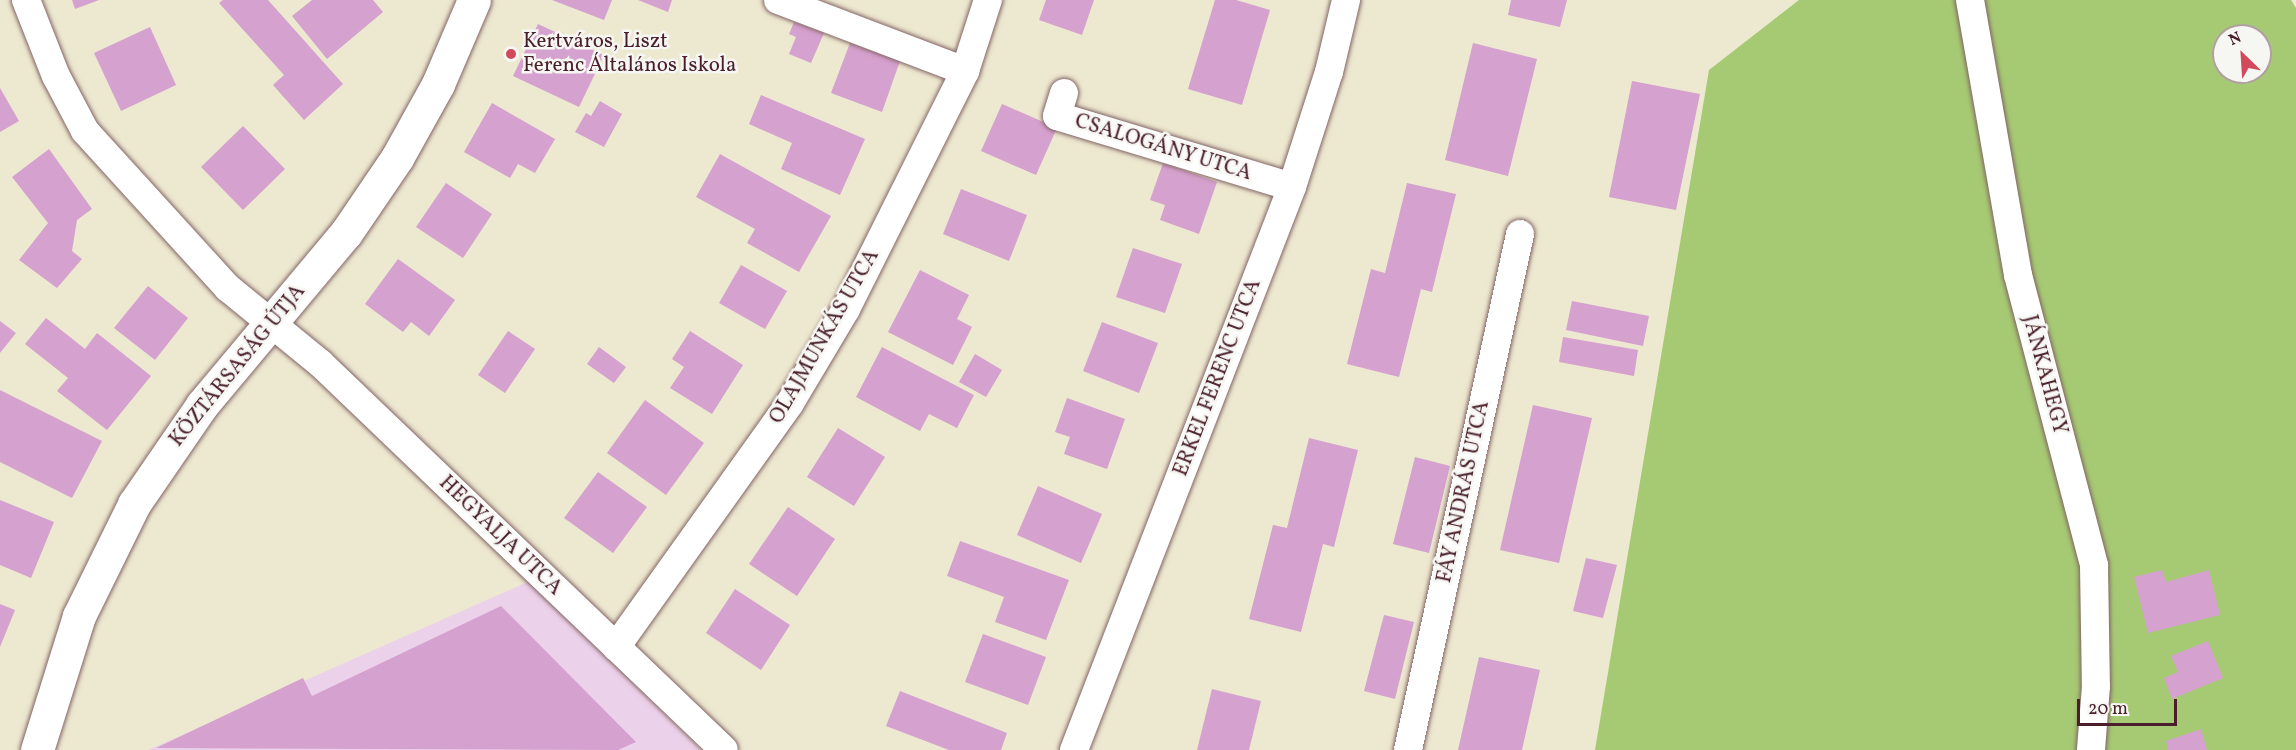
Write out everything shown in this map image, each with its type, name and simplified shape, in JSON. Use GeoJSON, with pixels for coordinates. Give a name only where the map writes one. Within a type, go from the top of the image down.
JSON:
{"type":"FeatureCollection","features":[{"type":"Feature","properties":{"kind":"street","name":"HEGYALJA UTCA"},"geometry":{"type":"LineString","coordinates":[[26,0],[56,76],[85,131],[228,288],[320,363],[724,750]]}},
{"type":"Feature","properties":{"kind":"street","name":"KÖZTÁRSASÁG ÚTJA"},"geometry":{"type":"LineString","coordinates":[[38,750],[79,616],[134,504],[202,405],[273,325],[346,233],[397,158],[438,84],[474,0]]}},
{"type":"Feature","properties":{"kind":"street"},"geometry":{"type":"LineString","coordinates":[[778,0],[965,71]]}},
{"type":"Feature","properties":{"kind":"street","name":"OLAJMUNKÁS UTCA"},"geometry":{"type":"LineString","coordinates":[[616,647],[790,403],[846,309],[965,71],[988,0]]}},
{"type":"Feature","properties":{"kind":"street","name":"ERKEL FERENC UTCA"},"geometry":{"type":"LineString","coordinates":[[1074,750],[1292,187],[1329,72],[1346,0]]}},
{"type":"Feature","properties":{"kind":"street","name":"JÁNKAHEGY"},"geometry":{"type":"LineString","coordinates":[[1970,0],[2018,276],[2094,565],[2096,686],[2091,750]]}},
{"type":"Feature","properties":{"kind":"street","name":"CSALOGÁNY UTCA"},"geometry":{"type":"LineString","coordinates":[[1064,93],[1057,116],[1292,187]]}},
{"type":"Feature","properties":{"kind":"street","name":"FÁY ANDRÁS UTCA"},"geometry":{"type":"LineString","coordinates":[[1408,750],[1520,234]]}},
{"type":"Feature","properties":{"kind":"shaded area"},"geometry":{"type":"Polygon","coordinates":[[[530,581],[701,750],[148,750],[530,581]]]}},
{"type":"Feature","properties":{"kind":"green space"},"geometry":{"type":"Polygon","coordinates":[[[1799,0],[2291,0],[2296,8],[2296,750],[1595,750],[1709,70],[1799,0]]]}},
{"type":"Feature","properties":{"kind":"building"},"geometry":{"type":"Polygon","coordinates":[[[72,0],[99,0],[75,9],[72,0]]]}},
{"type":"Feature","properties":{"kind":"building"},"geometry":{"type":"Polygon","coordinates":[[[223,0],[268,0],[343,84],[304,120],[273,85],[284,75],[219,3],[223,0]]]}},
{"type":"Feature","properties":{"kind":"building"},"geometry":{"type":"Polygon","coordinates":[[[312,0],[373,0],[383,12],[327,59],[292,16],[312,0]]]}},
{"type":"Feature","properties":{"kind":"building"},"geometry":{"type":"Polygon","coordinates":[[[552,0],[612,0],[604,20],[552,0]]]}},
{"type":"Feature","properties":{"kind":"building"},"geometry":{"type":"Polygon","coordinates":[[[638,0],[672,0],[668,12],[638,0]]]}},
{"type":"Feature","properties":{"kind":"building"},"geometry":{"type":"Polygon","coordinates":[[[1046,0],[1094,0],[1082,35],[1039,20],[1046,0]]]}},
{"type":"Feature","properties":{"kind":"building"},"geometry":{"type":"Polygon","coordinates":[[[1215,0],[1236,0],[1270,10],[1242,105],[1188,89],[1215,0]]]}},
{"type":"Feature","properties":{"kind":"building"},"geometry":{"type":"Polygon","coordinates":[[[1511,0],[1567,0],[1560,27],[1508,15],[1511,0]]]}},
{"type":"Feature","properties":{"kind":"building"},"geometry":{"type":"Polygon","coordinates":[[[794,22],[824,33],[811,63],[789,54],[796,37],[789,34],[794,22]]]}},
{"type":"Feature","properties":{"kind":"building"},"geometry":{"type":"Polygon","coordinates":[[[538,24],[604,55],[579,107],[513,76],[538,24]]]}},
{"type":"Feature","properties":{"kind":"building"},"geometry":{"type":"Polygon","coordinates":[[[150,27],[176,85],[121,111],[94,53],[150,27]]]}},
{"type":"Feature","properties":{"kind":"building"},"geometry":{"type":"Polygon","coordinates":[[[850,43],[900,61],[882,112],[831,93],[850,43]]]}},
{"type":"Feature","properties":{"kind":"building"},"geometry":{"type":"Polygon","coordinates":[[[1473,43],[1537,59],[1508,176],[1445,160],[1473,43]]]}},
{"type":"Feature","properties":{"kind":"building"},"geometry":{"type":"Polygon","coordinates":[[[1632,81],[1700,94],[1676,210],[1609,197],[1632,81]]]}},
{"type":"Feature","properties":{"kind":"building"},"geometry":{"type":"Polygon","coordinates":[[[0,88],[19,121],[0,132],[0,88]]]}},
{"type":"Feature","properties":{"kind":"building"},"geometry":{"type":"Polygon","coordinates":[[[761,95],[865,139],[840,195],[781,169],[792,143],[749,124],[761,95]]]}},
{"type":"Feature","properties":{"kind":"building"},"geometry":{"type":"Polygon","coordinates":[[[600,101],[622,114],[604,147],[575,132],[586,113],[591,116],[600,101]]]}},
{"type":"Feature","properties":{"kind":"building"},"geometry":{"type":"Polygon","coordinates":[[[492,103],[555,139],[535,173],[518,164],[510,178],[464,152],[492,103]]]}},
{"type":"Feature","properties":{"kind":"building"},"geometry":{"type":"Polygon","coordinates":[[[1002,104],[1057,128],[1036,175],[981,151],[1002,104]]]}},
{"type":"Feature","properties":{"kind":"building"},"geometry":{"type":"Polygon","coordinates":[[[243,126],[285,169],[243,210],[201,167],[243,126]]]}},
{"type":"Feature","properties":{"kind":"building"},"geometry":{"type":"Polygon","coordinates":[[[49,149],[92,209],[77,220],[72,251],[82,259],[57,288],[19,260],[48,223],[12,177],[49,149]]]}},
{"type":"Feature","properties":{"kind":"building"},"geometry":{"type":"Polygon","coordinates":[[[720,154],[831,216],[799,272],[747,243],[755,229],[696,197],[720,154]]]}},
{"type":"Feature","properties":{"kind":"building"},"geometry":{"type":"Polygon","coordinates":[[[1163,163],[1217,182],[1199,234],[1160,220],[1165,205],[1150,200],[1163,163]]]}},
{"type":"Feature","properties":{"kind":"building"},"geometry":{"type":"Polygon","coordinates":[[[446,183],[492,214],[463,258],[416,227],[446,183]]]}},
{"type":"Feature","properties":{"kind":"building"},"geometry":{"type":"Polygon","coordinates":[[[1407,183],[1456,194],[1432,292],[1421,289],[1399,377],[1347,364],[1371,269],[1385,273],[1407,183]]]}},
{"type":"Feature","properties":{"kind":"building"},"geometry":{"type":"Polygon","coordinates":[[[961,189],[1027,215],[1009,261],[943,234],[961,189]]]}},
{"type":"Feature","properties":{"kind":"building"},"geometry":{"type":"Polygon","coordinates":[[[1133,248],[1182,264],[1165,313],[1116,297],[1133,248]]]}},
{"type":"Feature","properties":{"kind":"building"},"geometry":{"type":"Polygon","coordinates":[[[398,259],[455,300],[429,336],[411,322],[403,332],[365,304],[398,259]]]}},
{"type":"Feature","properties":{"kind":"building"},"geometry":{"type":"Polygon","coordinates":[[[741,265],[787,291],[765,329],[719,303],[741,265]]]}},
{"type":"Feature","properties":{"kind":"building"},"geometry":{"type":"Polygon","coordinates":[[[920,270],[969,295],[957,319],[972,327],[953,365],[888,332],[920,270]]]}},
{"type":"Feature","properties":{"kind":"building"},"geometry":{"type":"Polygon","coordinates":[[[148,286],[188,318],[155,360],[114,328],[148,286]]]}},
{"type":"Feature","properties":{"kind":"building"},"geometry":{"type":"Polygon","coordinates":[[[1572,301],[1649,316],[1643,346],[1566,330],[1572,301]]]}},
{"type":"Feature","properties":{"kind":"building"},"geometry":{"type":"Polygon","coordinates":[[[46,318],[85,349],[97,333],[151,376],[107,430],[57,391],[68,378],[25,344],[46,318]]]}},
{"type":"Feature","properties":{"kind":"building"},"geometry":{"type":"Polygon","coordinates":[[[0,321],[16,333],[0,353],[0,321]]]}},
{"type":"Feature","properties":{"kind":"building"},"geometry":{"type":"Polygon","coordinates":[[[1102,322],[1158,343],[1139,393],[1083,371],[1102,322]]]}},
{"type":"Feature","properties":{"kind":"building"},"geometry":{"type":"Polygon","coordinates":[[[508,331],[535,349],[505,393],[478,375],[508,331]]]}},
{"type":"Feature","properties":{"kind":"building"},"geometry":{"type":"Polygon","coordinates":[[[690,331],[743,365],[712,414],[670,388],[684,367],[672,359],[690,331]]]}},
{"type":"Feature","properties":{"kind":"building"},"geometry":{"type":"Polygon","coordinates":[[[1563,337],[1638,350],[1634,376],[1559,362],[1563,337]]]}},
{"type":"Feature","properties":{"kind":"building"},"geometry":{"type":"Polygon","coordinates":[[[599,347],[626,367],[614,383],[587,364],[599,347]]]}},
{"type":"Feature","properties":{"kind":"building"},"geometry":{"type":"Polygon","coordinates":[[[882,347],[974,395],[957,428],[929,414],[920,431],[856,397],[882,347]]]}},
{"type":"Feature","properties":{"kind":"building"},"geometry":{"type":"Polygon","coordinates":[[[975,354],[1002,370],[986,397],[959,382],[975,354]]]}},
{"type":"Feature","properties":{"kind":"building"},"geometry":{"type":"Polygon","coordinates":[[[0,390],[102,441],[72,498],[0,462],[0,390]]]}},
{"type":"Feature","properties":{"kind":"building"},"geometry":{"type":"Polygon","coordinates":[[[1067,398],[1125,419],[1107,469],[1064,454],[1070,437],[1055,432],[1067,398]]]}},
{"type":"Feature","properties":{"kind":"building"},"geometry":{"type":"Polygon","coordinates":[[[645,400],[704,443],[666,495],[607,453],[645,400]]]}},
{"type":"Feature","properties":{"kind":"building"},"geometry":{"type":"Polygon","coordinates":[[[1533,405],[1592,418],[1559,563],[1500,550],[1533,405]]]}},
{"type":"Feature","properties":{"kind":"building"},"geometry":{"type":"Polygon","coordinates":[[[838,428],[885,457],[854,506],[807,477],[838,428]]]}},
{"type":"Feature","properties":{"kind":"building"},"geometry":{"type":"Polygon","coordinates":[[[1309,438],[1358,450],[1334,547],[1323,544],[1301,632],[1249,619],[1273,525],[1287,528],[1309,438]]]}},
{"type":"Feature","properties":{"kind":"building"},"geometry":{"type":"Polygon","coordinates":[[[1415,457],[1450,466],[1429,553],[1393,544],[1415,457]]]}},
{"type":"Feature","properties":{"kind":"building"},"geometry":{"type":"Polygon","coordinates":[[[598,472],[647,507],[613,553],[564,518],[598,472]]]}},
{"type":"Feature","properties":{"kind":"building"},"geometry":{"type":"Polygon","coordinates":[[[1038,486],[1102,514],[1081,563],[1017,535],[1038,486]]]}},
{"type":"Feature","properties":{"kind":"building"},"geometry":{"type":"Polygon","coordinates":[[[0,500],[54,522],[31,578],[0,565],[0,500]]]}},
{"type":"Feature","properties":{"kind":"building"},"geometry":{"type":"Polygon","coordinates":[[[788,507],[835,539],[797,596],[749,564],[788,507]]]}},
{"type":"Feature","properties":{"kind":"building"},"geometry":{"type":"Polygon","coordinates":[[[960,541],[1069,580],[1046,640],[995,622],[1004,597],[947,576],[960,541]]]}},
{"type":"Feature","properties":{"kind":"building"},"geometry":{"type":"Polygon","coordinates":[[[1586,558],[1617,565],[1603,618],[1573,611],[1586,558]]]}},
{"type":"Feature","properties":{"kind":"building"},"geometry":{"type":"Polygon","coordinates":[[[2162,570],[2166,582],[2209,570],[2220,615],[2148,633],[2134,577],[2162,570]]]}},
{"type":"Feature","properties":{"kind":"building"},"geometry":{"type":"Polygon","coordinates":[[[735,589],[790,625],[761,670],[706,633],[735,589]]]}},
{"type":"Feature","properties":{"kind":"building"},"geometry":{"type":"Polygon","coordinates":[[[0,604],[15,610],[0,647],[0,604]]]}},
{"type":"Feature","properties":{"kind":"building"},"geometry":{"type":"Polygon","coordinates":[[[501,606],[636,742],[618,750],[156,748],[303,678],[312,696],[501,606]]]}},
{"type":"Feature","properties":{"kind":"building"},"geometry":{"type":"Polygon","coordinates":[[[1384,615],[1414,622],[1395,699],[1364,691],[1384,615]]]}},
{"type":"Feature","properties":{"kind":"building"},"geometry":{"type":"Polygon","coordinates":[[[983,634],[1046,657],[1028,705],[965,682],[983,634]]]}},
{"type":"Feature","properties":{"kind":"building"},"geometry":{"type":"Polygon","coordinates":[[[2208,641],[2223,678],[2172,699],[2164,678],[2178,672],[2171,656],[2208,641]]]}},
{"type":"Feature","properties":{"kind":"building"},"geometry":{"type":"Polygon","coordinates":[[[1479,657],[1540,670],[1522,750],[1458,750],[1479,657]]]}},
{"type":"Feature","properties":{"kind":"building"},"geometry":{"type":"Polygon","coordinates":[[[1212,689],[1261,701],[1249,750],[1197,750],[1212,689]]]}},
{"type":"Feature","properties":{"kind":"building"},"geometry":{"type":"Polygon","coordinates":[[[900,691],[1007,733],[1001,750],[949,750],[886,726],[900,691]]]}},
{"type":"Feature","properties":{"kind":"building"},"geometry":{"type":"Polygon","coordinates":[[[2201,729],[2207,750],[2168,750],[2166,741],[2201,729]]]}},
{"type":"Feature","properties":{"kind":"place","name":"Kertváros, Liszt Ferenc Általános Iskola"},"geometry":{"type":"Point","coordinates":[511,54]}}]}
